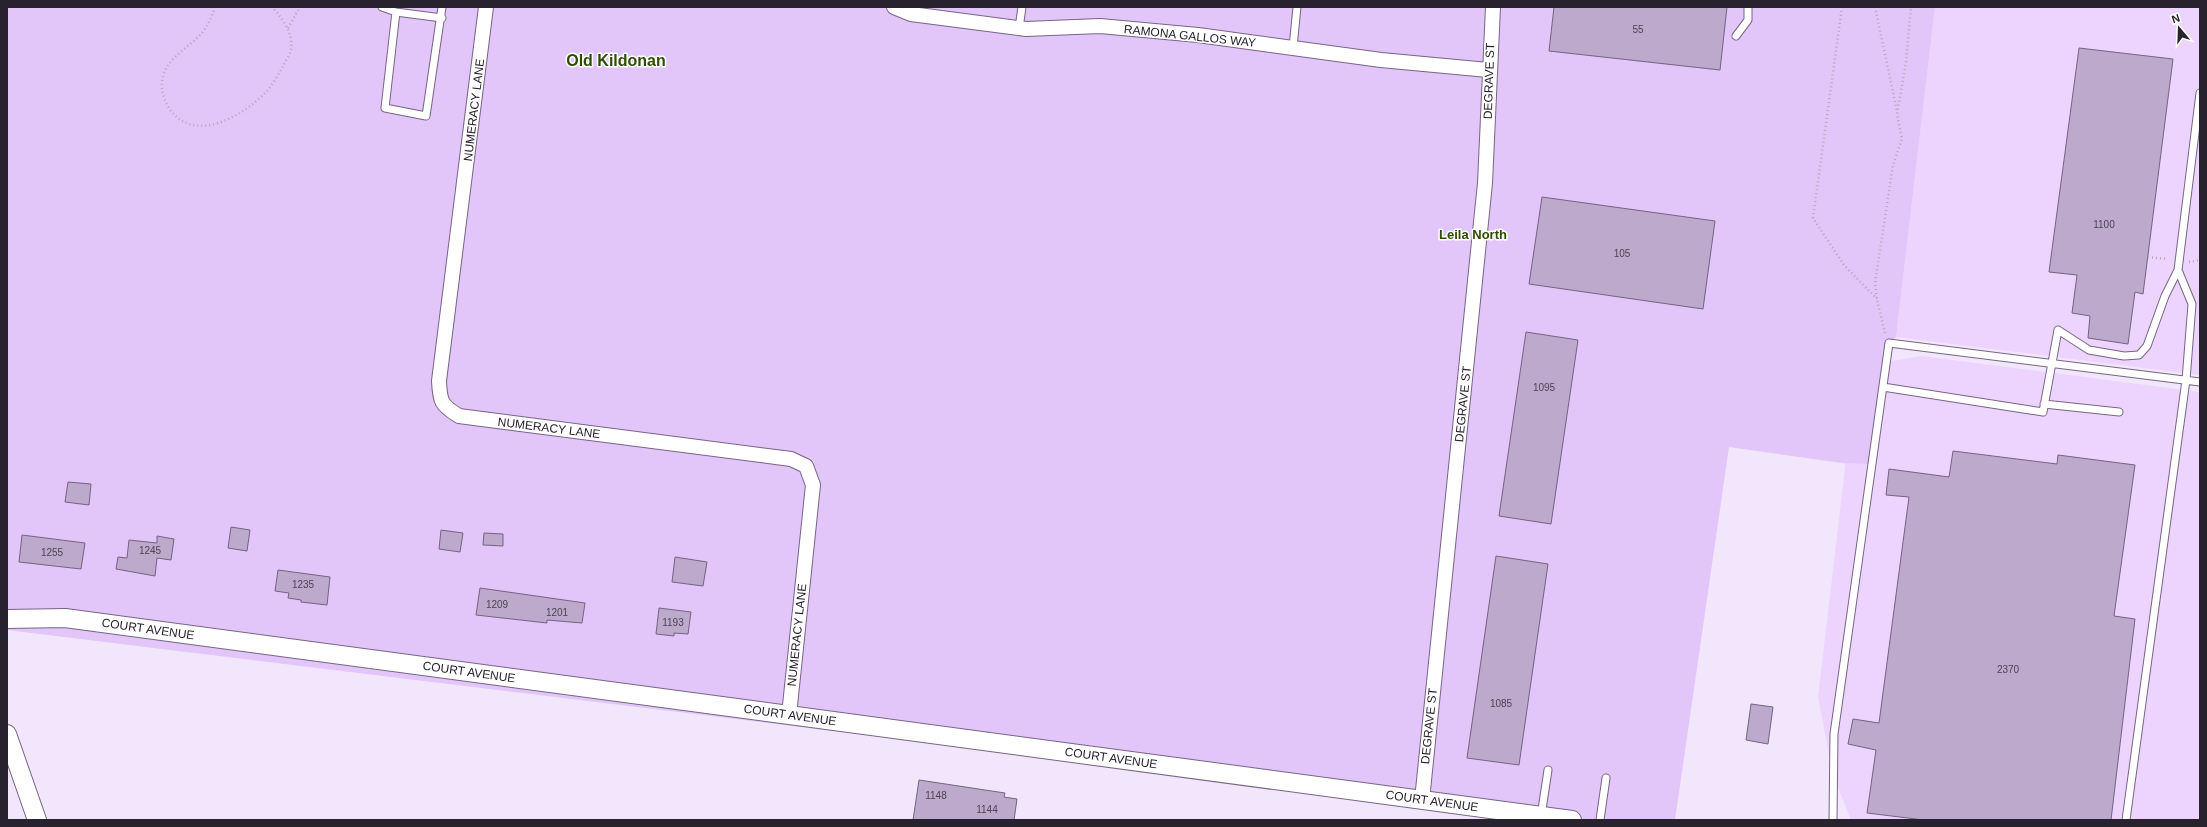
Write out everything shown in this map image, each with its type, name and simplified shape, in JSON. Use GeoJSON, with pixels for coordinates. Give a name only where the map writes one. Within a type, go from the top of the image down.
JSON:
{"type":"FeatureCollection","features":[{"type":"Feature","properties":{"kind":"street","name":"NUMERACY LANE"},"geometry":{"type":"LineString","coordinates":[[486,7],[439,381],[440,401],[447,409],[459,416],[791,459],[806,466],[813,485],[789,715]]}},
{"type":"Feature","properties":{"kind":"street","name":"RAMONA GALLOS WAY"},"geometry":{"type":"LineString","coordinates":[[894,7],[911,14],[931,12],[1019,28],[1100,26],[1198,35],[1381,60],[1488,70]]}},
{"type":"Feature","properties":{"kind":"street","name":"DEGRAVE ST"},"geometry":{"type":"LineString","coordinates":[[1422,800],[1483,206],[1492,7]]}},
{"type":"Feature","properties":{"kind":"street","name":"COURT AVENUE"},"geometry":{"type":"LineString","coordinates":[[7,619],[65,618],[1572,820]]}},
{"type":"Feature","properties":{"kind":"street"},"geometry":{"type":"LineString","coordinates":[[7,734],[37,820]]}},
{"type":"Feature","properties":{"kind":"lane"},"geometry":{"type":"LineString","coordinates":[[382,7],[396,12],[442,18]]}},
{"type":"Feature","properties":{"kind":"lane"},"geometry":{"type":"LineString","coordinates":[[396,12],[385,108],[426,116],[442,18],[442,7]]}},
{"type":"Feature","properties":{"kind":"lane"},"geometry":{"type":"LineString","coordinates":[[1019,28],[1022,7]]}},
{"type":"Feature","properties":{"kind":"lane"},"geometry":{"type":"LineString","coordinates":[[1293,47],[1297,7]]}},
{"type":"Feature","properties":{"kind":"lane"},"geometry":{"type":"LineString","coordinates":[[1736,36],[1748,20],[1748,7]]}},
{"type":"Feature","properties":{"kind":"lane"},"geometry":{"type":"LineString","coordinates":[[1883,387],[2043,412],[2058,330],[2089,350],[2124,356],[2139,356],[2147,346],[2165,296],[2178,270],[2200,93]]}},
{"type":"Feature","properties":{"kind":"lane"},"geometry":{"type":"LineString","coordinates":[[2126,820],[2186,380],[2192,304],[2178,270]]}},
{"type":"Feature","properties":{"kind":"lane"},"geometry":{"type":"LineString","coordinates":[[1833,820],[1834,734],[1889,343],[2200,382]]}},
{"type":"Feature","properties":{"kind":"lane"},"geometry":{"type":"LineString","coordinates":[[2044,404],[2119,412]]}},
{"type":"Feature","properties":{"kind":"lane"},"geometry":{"type":"LineString","coordinates":[[1541,816],[1548,770]]}},
{"type":"Feature","properties":{"kind":"lane"},"geometry":{"type":"LineString","coordinates":[[1600,820],[1606,778]]}},
{"type":"Feature","properties":{"kind":"path"},"geometry":{"type":"LineString","coordinates":[[216,7],[203,32],[169,63],[163,75],[162,89],[168,106],[183,121],[196,126],[212,125],[230,118],[250,105],[268,89],[291,50],[288,29],[282,18],[272,7]]}},
{"type":"Feature","properties":{"kind":"path"},"geometry":{"type":"LineString","coordinates":[[288,29],[300,7]]}},
{"type":"Feature","properties":{"kind":"path"},"geometry":{"type":"LineString","coordinates":[[1842,7],[1813,218],[1844,265],[1877,300]]}},
{"type":"Feature","properties":{"kind":"path"},"geometry":{"type":"LineString","coordinates":[[1875,7],[1902,139],[1893,165],[1875,284],[1877,300],[1889,343]]}},
{"type":"Feature","properties":{"kind":"path"},"geometry":{"type":"LineString","coordinates":[[1897,114],[1906,62],[1911,7]]}},
{"type":"Feature","properties":{"kind":"shaded area"},"geometry":{"type":"Polygon","coordinates":[[[7,7],[1935,7],[1896,337],[1889,343],[1872,464],[1842,463],[1729,447],[1675,820],[1561,820],[7,630],[7,7]]]}},
{"type":"Feature","properties":{"kind":"shaded area"},"geometry":{"type":"Polygon","coordinates":[[[1935,7],[2200,7],[2200,375],[1896,337],[1935,7]]]}},
{"type":"Feature","properties":{"kind":"shaded area"},"geometry":{"type":"Polygon","coordinates":[[[1921,356],[2200,392],[2200,820],[1851,820],[1833,775],[1818,697],[1857,367],[1921,356]]]}},
{"type":"Feature","properties":{"kind":"building"},"geometry":{"type":"Polygon","coordinates":[[[1554,7],[1727,7],[1720,70],[1549,51],[1554,7]]]}},
{"type":"Feature","properties":{"kind":"building"},"geometry":{"type":"Polygon","coordinates":[[[2079,48],[2173,59],[2143,294],[2135,292],[2128,344],[2088,338],[2090,316],[2072,313],[2077,275],[2049,272],[2079,48]]]}},
{"type":"Feature","properties":{"kind":"building"},"geometry":{"type":"Polygon","coordinates":[[[1542,197],[1715,221],[1703,309],[1529,284],[1542,197]]]}},
{"type":"Feature","properties":{"kind":"building"},"geometry":{"type":"Polygon","coordinates":[[[1526,332],[1578,340],[1551,524],[1499,516],[1526,332]]]}},
{"type":"Feature","properties":{"kind":"building"},"geometry":{"type":"Polygon","coordinates":[[[1953,451],[2057,464],[2058,455],[2135,465],[2114,616],[2135,619],[2111,820],[1924,820],[1867,813],[1876,750],[1848,744],[1853,719],[1879,723],[1909,497],[1886,495],[1889,469],[1949,477],[1953,451]]]}},
{"type":"Feature","properties":{"kind":"building"},"geometry":{"type":"Polygon","coordinates":[[[68,482],[91,484],[89,505],[65,502],[68,482]]]}},
{"type":"Feature","properties":{"kind":"building"},"geometry":{"type":"Polygon","coordinates":[[[231,527],[250,530],[247,551],[228,548],[231,527]]]}},
{"type":"Feature","properties":{"kind":"building"},"geometry":{"type":"Polygon","coordinates":[[[441,530],[463,533],[460,552],[439,549],[441,530]]]}},
{"type":"Feature","properties":{"kind":"building"},"geometry":{"type":"Polygon","coordinates":[[[484,533],[503,534],[503,546],[483,545],[484,533]]]}},
{"type":"Feature","properties":{"kind":"building"},"geometry":{"type":"Polygon","coordinates":[[[22,535],[85,543],[81,569],[19,562],[22,535]]]}},
{"type":"Feature","properties":{"kind":"building"},"geometry":{"type":"Polygon","coordinates":[[[157,536],[174,539],[171,560],[157,558],[155,576],[116,569],[118,557],[127,558],[129,540],[157,543],[157,536]]]}},
{"type":"Feature","properties":{"kind":"building"},"geometry":{"type":"Polygon","coordinates":[[[1496,556],[1548,564],[1519,765],[1467,758],[1496,556]]]}},
{"type":"Feature","properties":{"kind":"building"},"geometry":{"type":"Polygon","coordinates":[[[675,557],[707,562],[703,586],[672,582],[675,557]]]}},
{"type":"Feature","properties":{"kind":"building"},"geometry":{"type":"Polygon","coordinates":[[[278,570],[330,577],[327,605],[301,602],[301,600],[288,598],[289,593],[275,591],[278,570]]]}},
{"type":"Feature","properties":{"kind":"building"},"geometry":{"type":"Polygon","coordinates":[[[480,588],[585,603],[582,623],[547,620],[547,623],[476,615],[480,588]]]}},
{"type":"Feature","properties":{"kind":"building"},"geometry":{"type":"Polygon","coordinates":[[[659,608],[691,612],[688,634],[674,633],[674,636],[656,634],[659,608]]]}},
{"type":"Feature","properties":{"kind":"building"},"geometry":{"type":"Polygon","coordinates":[[[1751,704],[1773,707],[1768,744],[1746,740],[1751,704]]]}},
{"type":"Feature","properties":{"kind":"building"},"geometry":{"type":"Polygon","coordinates":[[[919,780],[1005,793],[1004,797],[1017,799],[1014,820],[913,820],[919,780]]]}},
{"type":"Feature","properties":{"kind":"district","name":"Old Kildonan"},"geometry":{"type":"Point","coordinates":[616,60]}},
{"type":"Feature","properties":{"kind":"district","name":"Leila North"},"geometry":{"type":"Point","coordinates":[1473,234]}}]}
